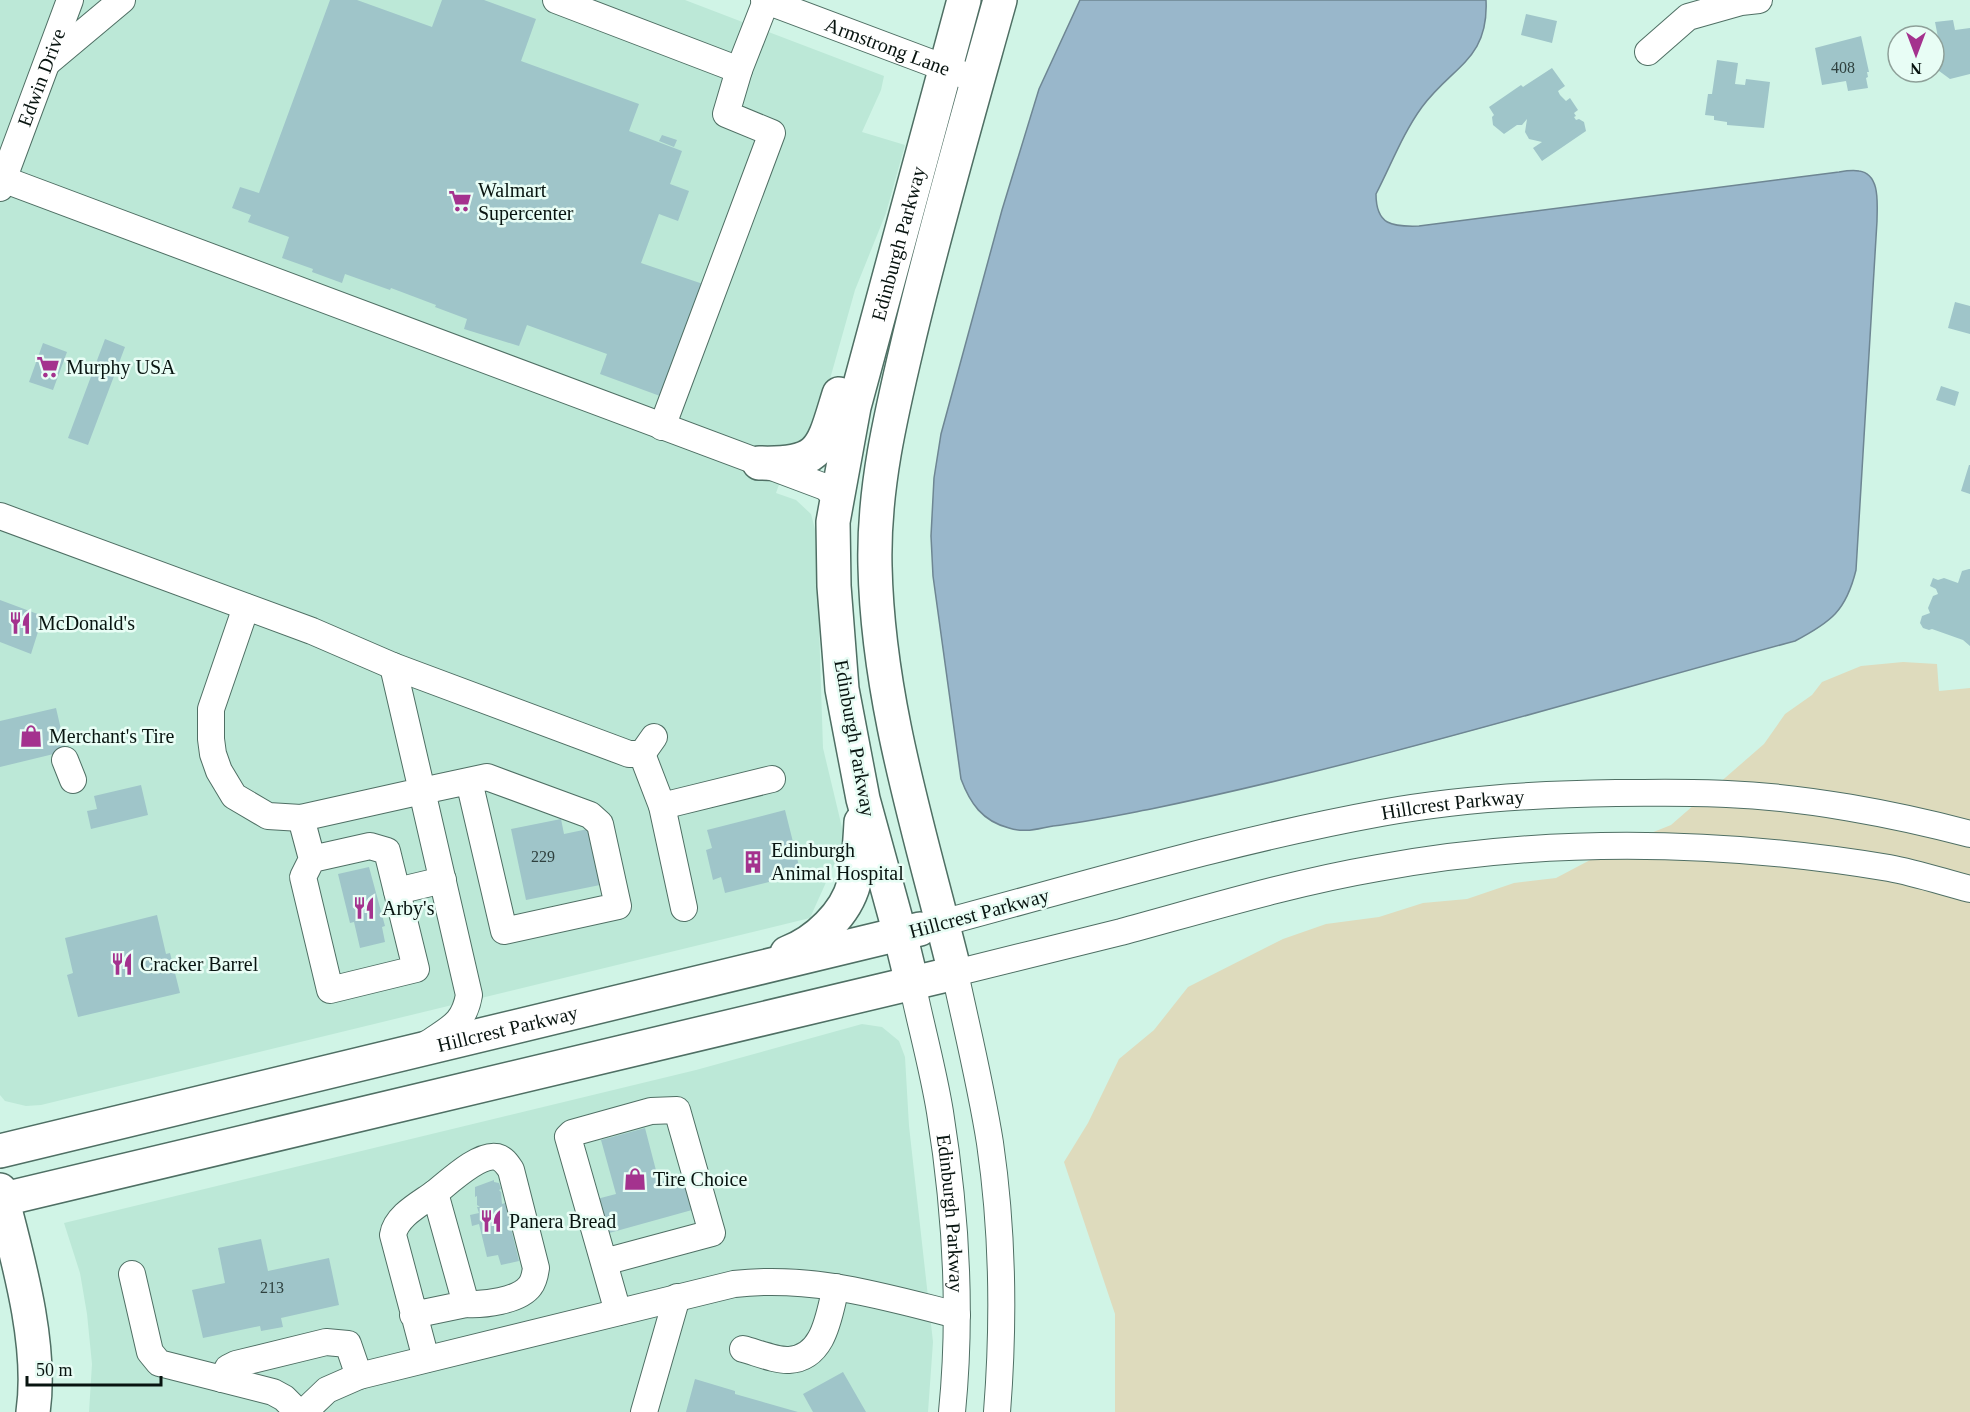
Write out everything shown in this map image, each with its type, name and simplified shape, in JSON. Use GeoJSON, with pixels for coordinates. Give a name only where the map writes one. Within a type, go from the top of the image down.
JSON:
{"type":"FeatureCollection","features":[{"type":"Feature","properties":{"kind":"main road","name":"Edinburgh Parkway"},"geometry":{"type":"LineString","coordinates":[[912,983],[863,799],[842,688],[834,586],[836,510],[854,407],[964,0]]}},
{"type":"Feature","properties":{"kind":"main road","name":"Edinburgh Parkway"},"geometry":{"type":"LineString","coordinates":[[955,973],[892,720],[880,647],[875,564],[877,510],[889,421],[926,267],[1000,0]]}},
{"type":"Feature","properties":{"kind":"main road"},"geometry":{"type":"LineString","coordinates":[[759,463],[785,464],[803,460],[818,449],[827,433],[870,295],[898,239]]}},
{"type":"Feature","properties":{"kind":"main road"},"geometry":{"type":"LineString","coordinates":[[836,510],[849,510],[863,530],[875,564]]}},
{"type":"Feature","properties":{"kind":"main road"},"geometry":{"type":"LineString","coordinates":[[736,973],[793,951],[814,938],[831,922],[846,902],[854,886],[858,867],[863,799]]}},
{"type":"Feature","properties":{"kind":"main road","name":"Hillcrest Parkway"},"geometry":{"type":"LineString","coordinates":[[0,1152],[942,923]]}},
{"type":"Feature","properties":{"kind":"main road"},"geometry":{"type":"LineString","coordinates":[[33,1412],[35,1367],[32,1329],[1,1197],[955,973]]}},
{"type":"Feature","properties":{"kind":"street","name":"Edwin Drive"},"geometry":{"type":"LineString","coordinates":[[1,182],[70,0]]}},
{"type":"Feature","properties":{"kind":"street"},"geometry":{"type":"LineString","coordinates":[[46,64],[122,0]]}},
{"type":"Feature","properties":{"kind":"street"},"geometry":{"type":"LineString","coordinates":[[556,0],[739,70]]}},
{"type":"Feature","properties":{"kind":"street"},"geometry":{"type":"LineString","coordinates":[[662,427],[771,133],[726,114],[739,70],[765,0]]}},
{"type":"Feature","properties":{"kind":"street","name":"Armstrong Lane"},"geometry":{"type":"LineString","coordinates":[[765,0],[978,80]]}},
{"type":"Feature","properties":{"kind":"street"},"geometry":{"type":"LineString","coordinates":[[1648,52],[1688,17],[1741,2],[1759,0]]}},
{"type":"Feature","properties":{"kind":"street"},"geometry":{"type":"LineString","coordinates":[[0,128],[30,109]]}},
{"type":"Feature","properties":{"kind":"street"},"geometry":{"type":"LineString","coordinates":[[1,182],[825,487],[836,510]]}},
{"type":"Feature","properties":{"kind":"street"},"geometry":{"type":"LineString","coordinates":[[4,520],[312,631],[393,666],[629,753],[648,745],[684,908]]}},
{"type":"Feature","properties":{"kind":"street"},"geometry":{"type":"LineString","coordinates":[[246,607],[211,709],[213,754],[219,771],[234,796],[268,816],[301,818],[487,777],[590,815],[600,824],[618,906],[504,931],[469,781]]}},
{"type":"Feature","properties":{"kind":"street"},"geometry":{"type":"LineString","coordinates":[[393,666],[469,995],[466,1010],[460,1020],[420,1050]]}},
{"type":"Feature","properties":{"kind":"street"},"geometry":{"type":"LineString","coordinates":[[662,806],[772,779]]}},
{"type":"Feature","properties":{"kind":"street","name":"Hillcrest Parkway"},"geometry":{"type":"LineString","coordinates":[[942,923],[1251,841],[1314,827],[1440,804],[1524,795],[1728,794],[1810,802],[1930,824],[1970,834]]}},
{"type":"Feature","properties":{"kind":"street"},"geometry":{"type":"LineString","coordinates":[[301,818],[312,860],[303,877],[330,990],[416,969],[387,851],[370,846],[312,860]]}},
{"type":"Feature","properties":{"kind":"street"},"geometry":{"type":"LineString","coordinates":[[955,973],[1311,881],[1456,855],[1648,845],[1727,848],[1892,869],[1970,889]]}},
{"type":"Feature","properties":{"kind":"street"},"geometry":{"type":"LineString","coordinates":[[328,980],[392,964],[396,953],[370,846]]}},
{"type":"Feature","properties":{"kind":"street"},"geometry":{"type":"LineString","coordinates":[[397,891],[443,880]]}},
{"type":"Feature","properties":{"kind":"street","name":"Edinburgh Parkway"},"geometry":{"type":"LineString","coordinates":[[955,973],[986,1118],[996,1196],[1001,1324],[996,1412]]}},
{"type":"Feature","properties":{"kind":"street","name":"Edinburgh Parkway"},"geometry":{"type":"LineString","coordinates":[[912,983],[939,1110],[949,1174],[955,1239],[957,1315],[952,1412]]}},
{"type":"Feature","properties":{"kind":"street"},"geometry":{"type":"LineString","coordinates":[[604,1262],[712,1233],[677,1110],[651,1111],[572,1133],[568,1137],[618,1312]]}},
{"type":"Feature","properties":{"kind":"street"},"geometry":{"type":"LineString","coordinates":[[413,1315],[466,1304],[481,1305],[514,1297],[524,1293],[534,1279],[536,1268],[511,1170],[506,1162],[497,1157],[487,1157],[476,1162],[399,1220],[394,1227],[393,1235],[413,1315],[426,1359]]}},
{"type":"Feature","properties":{"kind":"street"},"geometry":{"type":"LineString","coordinates":[[435,1193],[466,1304]]}},
{"type":"Feature","properties":{"kind":"street"},"geometry":{"type":"LineString","coordinates":[[132,1274],[150,1352],[159,1363],[273,1392],[284,1398],[298,1412]]}},
{"type":"Feature","properties":{"kind":"street"},"geometry":{"type":"LineString","coordinates":[[304,1412],[327,1390],[359,1376],[734,1284],[794,1281],[836,1287],[957,1315]]}},
{"type":"Feature","properties":{"kind":"street"},"geometry":{"type":"LineString","coordinates":[[742,1349],[788,1360],[806,1355],[821,1340],[836,1287]]}},
{"type":"Feature","properties":{"kind":"street"},"geometry":{"type":"LineString","coordinates":[[644,1412],[677,1297]]}},
{"type":"Feature","properties":{"kind":"street"},"geometry":{"type":"LineString","coordinates":[[222,1379],[228,1368],[236,1364],[326,1342],[348,1344],[359,1376]]}},
{"type":"Feature","properties":{"kind":"shaded area"},"geometry":{"type":"Polygon","coordinates":[[[0,0],[685,0],[884,76],[881,90],[862,132],[905,145],[886,213],[855,290],[830,379],[810,432],[800,444],[793,445],[776,493],[796,500],[811,514],[816,533],[823,748],[845,840],[810,918],[41,1105],[26,1106],[5,1101],[0,1095],[0,0]]]}},
{"type":"Feature","properties":{"kind":"shaded area"},"geometry":{"type":"Polygon","coordinates":[[[1903,662],[1937,664],[1939,691],[1970,688],[1970,1412],[1115,1412],[1115,1314],[1064,1162],[1088,1123],[1119,1059],[1154,1030],[1188,987],[1283,939],[1326,924],[1379,917],[1423,903],[1467,899],[1514,883],[1556,878],[1611,849],[1671,825],[1764,744],[1785,714],[1812,695],[1822,682],[1861,666],[1903,662]]]}},
{"type":"Feature","properties":{"kind":"shaded area"},"geometry":{"type":"Polygon","coordinates":[[[862,1024],[882,1027],[899,1041],[905,1057],[909,1126],[933,1342],[928,1412],[89,1412],[92,1364],[87,1314],[80,1273],[64,1223],[696,1070],[862,1024]]]}},
{"type":"Feature","properties":{"kind":"water"},"geometry":{"type":"Polygon","coordinates":[[[1080,0],[1486,0],[1485,20],[1475,49],[1433,93],[1415,117],[1376,194],[1382,218],[1401,226],[1419,226],[1846,171],[1866,173],[1871,178],[1876,191],[1877,221],[1856,570],[1847,596],[1835,614],[1818,628],[1795,641],[1313,772],[1151,809],[1031,830],[1009,828],[984,816],[973,803],[961,779],[933,576],[931,536],[934,478],[941,434],[1002,210],[1039,89],[1080,0]]]}},
{"type":"Feature","properties":{"kind":"building","name":"Walmart Supercenter"},"geometry":{"type":"Polygon","coordinates":[[[330,0],[357,0],[432,27],[442,0],[484,0],[536,19],[521,61],[639,104],[629,131],[682,151],[670,184],[689,191],[678,221],[659,214],[641,263],[703,284],[660,396],[600,374],[607,354],[527,325],[519,346],[464,329],[467,319],[391,288],[390,290],[345,274],[342,283],[312,272],[313,269],[282,258],[289,237],[248,222],[251,215],[232,208],[240,187],[259,193],[330,0]]]}},
{"type":"Feature","properties":{"kind":"building"},"geometry":{"type":"Polygon","coordinates":[[[1526,14],[1557,21],[1552,43],[1521,35],[1526,14]]]}},
{"type":"Feature","properties":{"kind":"building"},"geometry":{"type":"Polygon","coordinates":[[[1953,20],[1955,30],[1970,28],[1970,74],[1950,79],[1946,76],[1946,24],[1935,24],[1935,22],[1953,20]]]}},
{"type":"Feature","properties":{"kind":"building"},"geometry":{"type":"Polygon","coordinates":[[[1861,36],[1869,72],[1866,78],[1868,88],[1848,91],[1846,81],[1822,85],[1815,48],[1861,36]]]}},
{"type":"Feature","properties":{"kind":"building"},"geometry":{"type":"Polygon","coordinates":[[[1717,60],[1738,63],[1735,84],[1745,85],[1746,79],[1770,82],[1764,128],[1727,125],[1727,122],[1714,120],[1714,116],[1705,115],[1708,94],[1712,94],[1717,60]]]}},
{"type":"Feature","properties":{"kind":"building"},"geometry":{"type":"Polygon","coordinates":[[[1552,68],[1565,86],[1558,91],[1560,95],[1566,101],[1570,98],[1578,110],[1574,113],[1576,116],[1574,117],[1584,122],[1586,131],[1542,161],[1533,148],[1542,142],[1529,139],[1525,132],[1527,119],[1522,125],[1517,125],[1504,134],[1493,125],[1494,115],[1489,107],[1521,85],[1523,87],[1552,68]]]}},
{"type":"Feature","properties":{"kind":"building"},"geometry":{"type":"Polygon","coordinates":[[[662,135],[677,140],[674,147],[659,141],[662,135]]]}},
{"type":"Feature","properties":{"kind":"building"},"geometry":{"type":"Polygon","coordinates":[[[1955,302],[1970,306],[1970,334],[1948,328],[1955,302]]]}},
{"type":"Feature","properties":{"kind":"building","name":"Murphy USA"},"geometry":{"type":"Polygon","coordinates":[[[105,339],[125,347],[88,445],[68,438],[105,339]]]}},
{"type":"Feature","properties":{"kind":"building","name":"Murphy USA"},"geometry":{"type":"Polygon","coordinates":[[[43,343],[67,352],[53,390],[29,382],[43,343]]]}},
{"type":"Feature","properties":{"kind":"building"},"geometry":{"type":"Polygon","coordinates":[[[1941,386],[1959,392],[1955,406],[1936,400],[1941,386]]]}},
{"type":"Feature","properties":{"kind":"building"},"geometry":{"type":"Polygon","coordinates":[[[1970,465],[1970,494],[1961,491],[1970,465]]]}},
{"type":"Feature","properties":{"kind":"building"},"geometry":{"type":"Polygon","coordinates":[[[1970,569],[1970,646],[1963,640],[1923,628],[1920,623],[1922,616],[1930,613],[1928,608],[1933,596],[1938,594],[1936,589],[1930,586],[1933,578],[1938,580],[1944,578],[1958,583],[1962,571],[1970,569]]]}},
{"type":"Feature","properties":{"kind":"building","name":"McDonald's"},"geometry":{"type":"Polygon","coordinates":[[[0,600],[43,616],[31,654],[0,642],[0,600]]]}},
{"type":"Feature","properties":{"kind":"building","name":"Merchant's Tire"},"geometry":{"type":"Polygon","coordinates":[[[56,708],[66,751],[0,767],[0,721],[56,708]]]}},
{"type":"Feature","properties":{"kind":"building"},"geometry":{"type":"Polygon","coordinates":[[[141,785],[148,815],[91,829],[87,811],[97,809],[94,796],[141,785]]]}},
{"type":"Feature","properties":{"kind":"building","name":"Edinburgh Animal Hospital"},"geometry":{"type":"Polygon","coordinates":[[[785,810],[801,874],[725,893],[721,877],[713,880],[706,850],[712,848],[707,830],[785,810]]]}},
{"type":"Feature","properties":{"kind":"building"},"geometry":{"type":"Polygon","coordinates":[[[561,819],[564,834],[588,829],[600,885],[526,900],[511,829],[561,819]]]}},
{"type":"Feature","properties":{"kind":"building","name":"Arby's"},"geometry":{"type":"Polygon","coordinates":[[[369,867],[385,926],[382,927],[385,942],[360,948],[354,922],[350,923],[338,874],[369,867]]]}},
{"type":"Feature","properties":{"kind":"building","name":"Cracker Barrel"},"geometry":{"type":"Polygon","coordinates":[[[157,915],[166,954],[170,953],[180,993],[78,1017],[67,975],[73,973],[65,938],[157,915]]]}},
{"type":"Feature","properties":{"kind":"building","name":"Tire Choice"},"geometry":{"type":"Polygon","coordinates":[[[645,1128],[659,1182],[683,1176],[692,1210],[602,1235],[593,1200],[616,1194],[601,1140],[645,1128]]]}},
{"type":"Feature","properties":{"kind":"building","name":"Panera Bread"},"geometry":{"type":"Polygon","coordinates":[[[494,1180],[499,1183],[502,1204],[505,1203],[510,1217],[519,1261],[501,1265],[498,1255],[487,1257],[479,1224],[472,1226],[470,1215],[479,1213],[477,1207],[480,1207],[477,1205],[477,1196],[475,1197],[475,1187],[494,1180]]]}},
{"type":"Feature","properties":{"kind":"building"},"geometry":{"type":"Polygon","coordinates":[[[261,1239],[268,1271],[329,1258],[339,1305],[281,1318],[283,1327],[261,1331],[260,1326],[203,1338],[192,1290],[225,1283],[218,1248],[261,1239]]]}},
{"type":"Feature","properties":{"kind":"building"},"geometry":{"type":"Polygon","coordinates":[[[843,1372],[866,1412],[813,1412],[803,1394],[843,1372]]]}},
{"type":"Feature","properties":{"kind":"building"},"geometry":{"type":"Polygon","coordinates":[[[695,1379],[735,1391],[735,1394],[798,1412],[686,1412],[695,1379]]]}},
{"type":"Feature","properties":{"kind":"place","name":"Walmart Supercenter"},"geometry":{"type":"Point","coordinates":[460,201]}},
{"type":"Feature","properties":{"kind":"place","name":"Murphy USA"},"geometry":{"type":"Point","coordinates":[48,367]}},
{"type":"Feature","properties":{"kind":"place","name":"McDonald's"},"geometry":{"type":"Point","coordinates":[20,623]}},
{"type":"Feature","properties":{"kind":"place","name":"Merchant's Tire"},"geometry":{"type":"Point","coordinates":[31,736]}},
{"type":"Feature","properties":{"kind":"place","name":"Edinburgh Animal Hospital"},"geometry":{"type":"Point","coordinates":[753,862]}},
{"type":"Feature","properties":{"kind":"place","name":"Arby's"},"geometry":{"type":"Point","coordinates":[364,908]}},
{"type":"Feature","properties":{"kind":"place","name":"Cracker Barrel"},"geometry":{"type":"Point","coordinates":[122,964]}},
{"type":"Feature","properties":{"kind":"place","name":"Tire Choice"},"geometry":{"type":"Point","coordinates":[635,1179]}},
{"type":"Feature","properties":{"kind":"place","name":"Panera Bread"},"geometry":{"type":"Point","coordinates":[491,1221]}}]}
